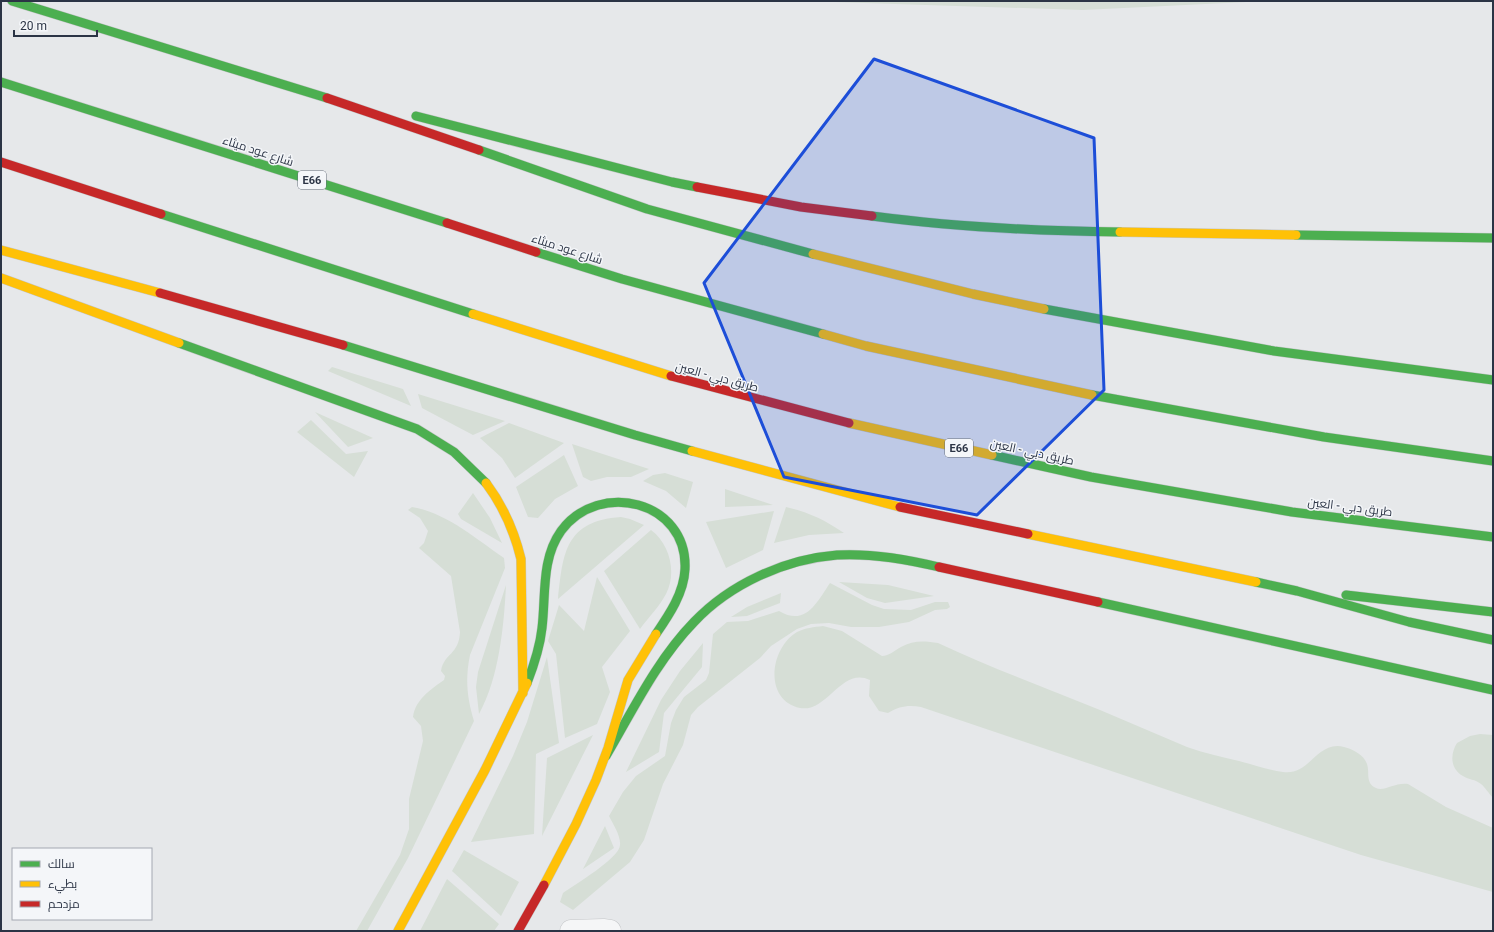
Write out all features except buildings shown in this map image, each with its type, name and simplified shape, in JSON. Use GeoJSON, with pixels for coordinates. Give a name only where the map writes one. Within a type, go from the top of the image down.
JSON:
{"type":"FeatureCollection","features":[{"type":"Feature","properties":{"kind":"main road"},"geometry":{"type":"LineString","coordinates":[[12,1],[342,103],[647,209],[787,248],[973,294],[1070,315],[1274,351],[1493,380]]}},
{"type":"Feature","properties":{"kind":"main road","name":"شارع عود ميثاء"},"geometry":{"type":"LineString","coordinates":[[1,82],[622,279],[866,346],[1069,391],[1324,437],[1493,461]]}},
{"type":"Feature","properties":{"kind":"main road"},"geometry":{"type":"LineString","coordinates":[[342,103],[405,114],[474,130],[672,182],[801,207],[915,222],[1030,231],[1493,238]]}},
{"type":"Feature","properties":{"kind":"main road","name":"طريق دبي - العين"},"geometry":{"type":"LineString","coordinates":[[1,162],[655,372],[859,426],[1091,477],[1292,512],[1493,537]]}},
{"type":"Feature","properties":{"kind":"main road"},"geometry":{"type":"LineString","coordinates":[[1,250],[296,330],[635,435],[876,502],[1297,591],[1408,622],[1493,640]]}},
{"type":"Feature","properties":{"kind":"main road"},"geometry":{"type":"LineString","coordinates":[[1,278],[418,429],[440,440],[460,455],[478,472],[493,491],[506,513],[515,536],[521,560],[523,693]]}},
{"type":"Feature","properties":{"kind":"main road"},"geometry":{"type":"LineString","coordinates":[[398,931],[456,825],[523,693],[537,655],[541,636],[545,572],[547,557],[553,542],[562,528],[580,512],[590,506],[620,500],[635,502],[649,508],[661,516],[672,527],[684,554],[685,569],[679,598],[645,650],[627,682],[606,756]]}},
{"type":"Feature","properties":{"kind":"main road"},"geometry":{"type":"LineString","coordinates":[[518,931],[554,868],[606,756],[659,668],[683,635],[709,607],[738,587],[768,572],[801,562],[835,555],[869,555],[904,559],[1493,690]]}},
{"type":"Feature","properties":{"kind":"main road"},"geometry":{"type":"LineString","coordinates":[[1297,591],[1377,597],[1493,612]]}},
{"type":"Feature","properties":{"kind":"street"},"geometry":{"type":"LineString","coordinates":[[571,931],[610,931]]}},
{"type":"Feature","properties":{"kind":"highlighted area"},"geometry":{"type":"Polygon","coordinates":[[[874,59],[1094,138],[1104,390],[977,515],[784,477],[704,283],[874,59]]]}},
{"type":"Feature","properties":{"kind":"shaded area"},"geometry":{"type":"Polygon","coordinates":[[[803,1],[1267,1],[1083,10],[803,1]]]}},
{"type":"Feature","properties":{"kind":"shaded area"},"geometry":{"type":"Polygon","coordinates":[[[332,367],[403,389],[411,406],[328,371],[332,367]]]}},
{"type":"Feature","properties":{"kind":"shaded area"},"geometry":{"type":"Polygon","coordinates":[[[418,394],[505,421],[473,435],[422,408],[418,394]]]}},
{"type":"Feature","properties":{"kind":"shaded area"},"geometry":{"type":"Polygon","coordinates":[[[315,412],[373,438],[348,447],[315,412]]]}},
{"type":"Feature","properties":{"kind":"shaded area"},"geometry":{"type":"Polygon","coordinates":[[[311,420],[346,454],[368,451],[354,477],[297,432],[311,420]]]}},
{"type":"Feature","properties":{"kind":"shaded area"},"geometry":{"type":"Polygon","coordinates":[[[509,423],[564,443],[515,478],[502,458],[480,438],[509,423]]]}},
{"type":"Feature","properties":{"kind":"shaded area"},"geometry":{"type":"Polygon","coordinates":[[[572,444],[649,469],[631,477],[607,477],[591,481],[583,477],[572,444]]]}},
{"type":"Feature","properties":{"kind":"shaded area"},"geometry":{"type":"Polygon","coordinates":[[[564,455],[578,486],[555,499],[538,518],[528,517],[516,487],[564,455]]]}},
{"type":"Feature","properties":{"kind":"shaded area"},"geometry":{"type":"Polygon","coordinates":[[[665,473],[693,482],[686,508],[666,491],[643,481],[653,475],[665,473]]]}},
{"type":"Feature","properties":{"kind":"shaded area"},"geometry":{"type":"Polygon","coordinates":[[[725,489],[773,505],[725,507],[725,489]]]}},
{"type":"Feature","properties":{"kind":"shaded area"},"geometry":{"type":"Polygon","coordinates":[[[473,493],[490,518],[502,543],[461,519],[458,514],[473,493]]]}},
{"type":"Feature","properties":{"kind":"shaded area"},"geometry":{"type":"Polygon","coordinates":[[[412,507],[437,515],[461,528],[504,558],[505,568],[470,655],[468,688],[474,721],[408,858],[367,931],[356,931],[400,855],[409,829],[409,799],[423,741],[421,726],[413,717],[414,711],[420,700],[444,680],[445,676],[441,671],[443,665],[459,640],[460,632],[451,576],[419,548],[424,543],[428,531],[420,518],[408,510],[412,507]]]}},
{"type":"Feature","properties":{"kind":"shaded area"},"geometry":{"type":"Polygon","coordinates":[[[786,507],[802,511],[816,517],[844,533],[809,535],[774,543],[786,507]]]}},
{"type":"Feature","properties":{"kind":"shaded area"},"geometry":{"type":"Polygon","coordinates":[[[774,511],[763,550],[726,568],[706,522],[774,511]]]}},
{"type":"Feature","properties":{"kind":"shaded area"},"geometry":{"type":"Polygon","coordinates":[[[621,517],[644,525],[558,599],[562,567],[570,542],[588,525],[602,520],[621,517]]]}},
{"type":"Feature","properties":{"kind":"shaded area"},"geometry":{"type":"Polygon","coordinates":[[[651,530],[658,536],[667,551],[670,559],[671,577],[666,594],[640,629],[604,571],[651,530]]]}},
{"type":"Feature","properties":{"kind":"shaded area"},"geometry":{"type":"Polygon","coordinates":[[[597,577],[630,631],[602,667],[610,692],[597,724],[565,738],[556,654],[548,641],[559,605],[584,631],[597,577]]]}},
{"type":"Feature","properties":{"kind":"shaded area"},"geometry":{"type":"Polygon","coordinates":[[[839,582],[888,585],[934,596],[885,603],[867,598],[839,582]]]}},
{"type":"Feature","properties":{"kind":"shaded area"},"geometry":{"type":"Polygon","coordinates":[[[830,583],[872,605],[884,609],[911,610],[935,602],[948,602],[950,607],[947,609],[935,610],[909,622],[879,627],[851,627],[829,623],[811,624],[797,629],[771,646],[760,658],[698,707],[691,715],[683,745],[663,784],[644,840],[630,862],[573,910],[560,902],[563,893],[605,864],[618,850],[620,841],[609,816],[623,792],[636,776],[665,756],[671,723],[676,710],[684,697],[706,680],[709,673],[713,634],[727,622],[748,621],[779,611],[788,615],[797,616],[804,614],[810,610],[830,583]]]}},
{"type":"Feature","properties":{"kind":"shaded area"},"geometry":{"type":"Polygon","coordinates":[[[506,585],[502,634],[496,668],[486,700],[479,714],[476,687],[478,672],[506,585]]]}},
{"type":"Feature","properties":{"kind":"shaded area"},"geometry":{"type":"Polygon","coordinates":[[[781,593],[780,603],[747,616],[731,617],[747,607],[781,593]]]}},
{"type":"Feature","properties":{"kind":"shaded area"},"geometry":{"type":"Polygon","coordinates":[[[823,626],[842,631],[882,656],[890,654],[910,643],[938,643],[1187,747],[1272,770],[1292,772],[1300,769],[1327,749],[1335,746],[1351,749],[1361,755],[1366,761],[1369,781],[1376,788],[1383,789],[1399,784],[1408,784],[1446,807],[1493,828],[1493,892],[1361,855],[921,707],[904,707],[888,713],[879,711],[869,696],[870,680],[860,677],[851,679],[843,684],[818,704],[810,708],[800,708],[788,703],[780,695],[776,685],[774,673],[776,661],[788,640],[797,632],[823,626]]]}},
{"type":"Feature","properties":{"kind":"shaded area"},"geometry":{"type":"Polygon","coordinates":[[[703,643],[702,667],[664,713],[659,752],[626,772],[661,700],[680,671],[703,643]]]}},
{"type":"Feature","properties":{"kind":"shaded area"},"geometry":{"type":"Polygon","coordinates":[[[547,657],[559,743],[536,754],[534,834],[471,842],[513,756],[527,722],[547,657]]]}},
{"type":"Feature","properties":{"kind":"shaded area"},"geometry":{"type":"Polygon","coordinates":[[[1480,734],[1493,735],[1493,798],[1481,784],[1459,773],[1452,761],[1453,752],[1457,743],[1470,736],[1480,734]]]}},
{"type":"Feature","properties":{"kind":"shaded area"},"geometry":{"type":"Polygon","coordinates":[[[593,735],[542,836],[547,758],[593,735]]]}},
{"type":"Feature","properties":{"kind":"shaded area"},"geometry":{"type":"Polygon","coordinates":[[[605,826],[614,848],[583,869],[605,826]]]}},
{"type":"Feature","properties":{"kind":"shaded area"},"geometry":{"type":"Polygon","coordinates":[[[464,850],[519,882],[501,916],[452,871],[464,850]]]}},
{"type":"Feature","properties":{"kind":"shaded area"},"geometry":{"type":"Polygon","coordinates":[[[447,879],[499,924],[494,931],[420,931],[447,879]]]}},
{"type":"Feature","properties":{"kind":"traffic: fast"},"geometry":{"type":"LineString","coordinates":[[12,1],[327,98]]}},
{"type":"Feature","properties":{"kind":"traffic: fast"},"geometry":{"type":"LineString","coordinates":[[1,82],[447,223]]}},
{"type":"Feature","properties":{"kind":"traffic: fast"},"geometry":{"type":"LineString","coordinates":[[416,116],[672,182],[697,187]]}},
{"type":"Feature","properties":{"kind":"traffic: fast"},"geometry":{"type":"LineString","coordinates":[[479,150],[647,209],[813,254]]}},
{"type":"Feature","properties":{"kind":"traffic: fast"},"geometry":{"type":"LineString","coordinates":[[161,214],[473,314]]}},
{"type":"Feature","properties":{"kind":"traffic: fast"},"geometry":{"type":"LineString","coordinates":[[872,216],[996,228],[1120,232]]}},
{"type":"Feature","properties":{"kind":"traffic: fast"},"geometry":{"type":"LineString","coordinates":[[1296,235],[1493,238]]}},
{"type":"Feature","properties":{"kind":"traffic: fast"},"geometry":{"type":"LineString","coordinates":[[536,252],[622,279],[823,334]]}},
{"type":"Feature","properties":{"kind":"traffic: fast"},"geometry":{"type":"LineString","coordinates":[[1044,309],[1274,351],[1493,380]]}},
{"type":"Feature","properties":{"kind":"traffic: fast"},"geometry":{"type":"LineString","coordinates":[[179,343],[417,429],[454,452],[486,483]]}},
{"type":"Feature","properties":{"kind":"traffic: fast"},"geometry":{"type":"LineString","coordinates":[[343,345],[635,435],[692,451]]}},
{"type":"Feature","properties":{"kind":"traffic: fast"},"geometry":{"type":"LineString","coordinates":[[1092,395],[1324,437],[1493,461]]}},
{"type":"Feature","properties":{"kind":"traffic: fast"},"geometry":{"type":"LineString","coordinates":[[992,455],[1091,477],[1292,512],[1493,537]]}},
{"type":"Feature","properties":{"kind":"traffic: fast"},"geometry":{"type":"LineString","coordinates":[[527,683],[540,642],[547,565],[550,553],[561,531],[577,515],[597,505],[618,502],[638,505],[657,513],[672,527],[682,546],[685,569],[682,587],[671,611],[656,634]]}},
{"type":"Feature","properties":{"kind":"traffic: fast"},"geometry":{"type":"LineString","coordinates":[[606,756],[646,686],[668,652],[708,608],[741,585],[778,568],[817,557],[837,555],[889,557],[939,567]]}},
{"type":"Feature","properties":{"kind":"traffic: fast"},"geometry":{"type":"LineString","coordinates":[[1256,582],[1297,591],[1409,622],[1493,640]]}},
{"type":"Feature","properties":{"kind":"traffic: fast"},"geometry":{"type":"LineString","coordinates":[[1346,595],[1493,612]]}},
{"type":"Feature","properties":{"kind":"traffic: fast"},"geometry":{"type":"LineString","coordinates":[[1098,602],[1493,690]]}},
{"type":"Feature","properties":{"kind":"traffic: slow"},"geometry":{"type":"LineString","coordinates":[[1120,232],[1296,235]]}},
{"type":"Feature","properties":{"kind":"traffic: slow"},"geometry":{"type":"LineString","coordinates":[[1,250],[160,293]]}},
{"type":"Feature","properties":{"kind":"traffic: slow"},"geometry":{"type":"LineString","coordinates":[[813,254],[973,294],[1044,309]]}},
{"type":"Feature","properties":{"kind":"traffic: slow"},"geometry":{"type":"LineString","coordinates":[[1,278],[179,343]]}},
{"type":"Feature","properties":{"kind":"traffic: slow"},"geometry":{"type":"LineString","coordinates":[[473,314],[671,376]]}},
{"type":"Feature","properties":{"kind":"traffic: slow"},"geometry":{"type":"LineString","coordinates":[[823,334],[866,346],[1092,395]]}},
{"type":"Feature","properties":{"kind":"traffic: slow"},"geometry":{"type":"LineString","coordinates":[[849,423],[992,455]]}},
{"type":"Feature","properties":{"kind":"traffic: slow"},"geometry":{"type":"LineString","coordinates":[[692,451],[900,507]]}},
{"type":"Feature","properties":{"kind":"traffic: slow"},"geometry":{"type":"LineString","coordinates":[[486,483],[508,519],[521,559],[523,693]]}},
{"type":"Feature","properties":{"kind":"traffic: slow"},"geometry":{"type":"LineString","coordinates":[[1028,534],[1256,582]]}},
{"type":"Feature","properties":{"kind":"traffic: slow"},"geometry":{"type":"LineString","coordinates":[[544,885],[576,824],[596,780],[608,748],[628,680],[656,634]]}},
{"type":"Feature","properties":{"kind":"traffic: slow"},"geometry":{"type":"LineString","coordinates":[[398,931],[485,770],[527,683]]}},
{"type":"Feature","properties":{"kind":"traffic: jam"},"geometry":{"type":"LineString","coordinates":[[327,98],[479,150]]}},
{"type":"Feature","properties":{"kind":"traffic: jam"},"geometry":{"type":"LineString","coordinates":[[1,162],[161,214]]}},
{"type":"Feature","properties":{"kind":"traffic: jam"},"geometry":{"type":"LineString","coordinates":[[697,187],[801,207],[872,216]]}},
{"type":"Feature","properties":{"kind":"traffic: jam"},"geometry":{"type":"LineString","coordinates":[[447,223],[536,252]]}},
{"type":"Feature","properties":{"kind":"traffic: jam"},"geometry":{"type":"LineString","coordinates":[[160,293],[343,345]]}},
{"type":"Feature","properties":{"kind":"traffic: jam"},"geometry":{"type":"LineString","coordinates":[[671,376],[849,423]]}},
{"type":"Feature","properties":{"kind":"traffic: jam"},"geometry":{"type":"LineString","coordinates":[[900,507],[1028,534]]}},
{"type":"Feature","properties":{"kind":"traffic: jam"},"geometry":{"type":"LineString","coordinates":[[939,567],[1098,602]]}},
{"type":"Feature","properties":{"kind":"traffic: jam"},"geometry":{"type":"LineString","coordinates":[[518,931],[544,885]]}}]}
